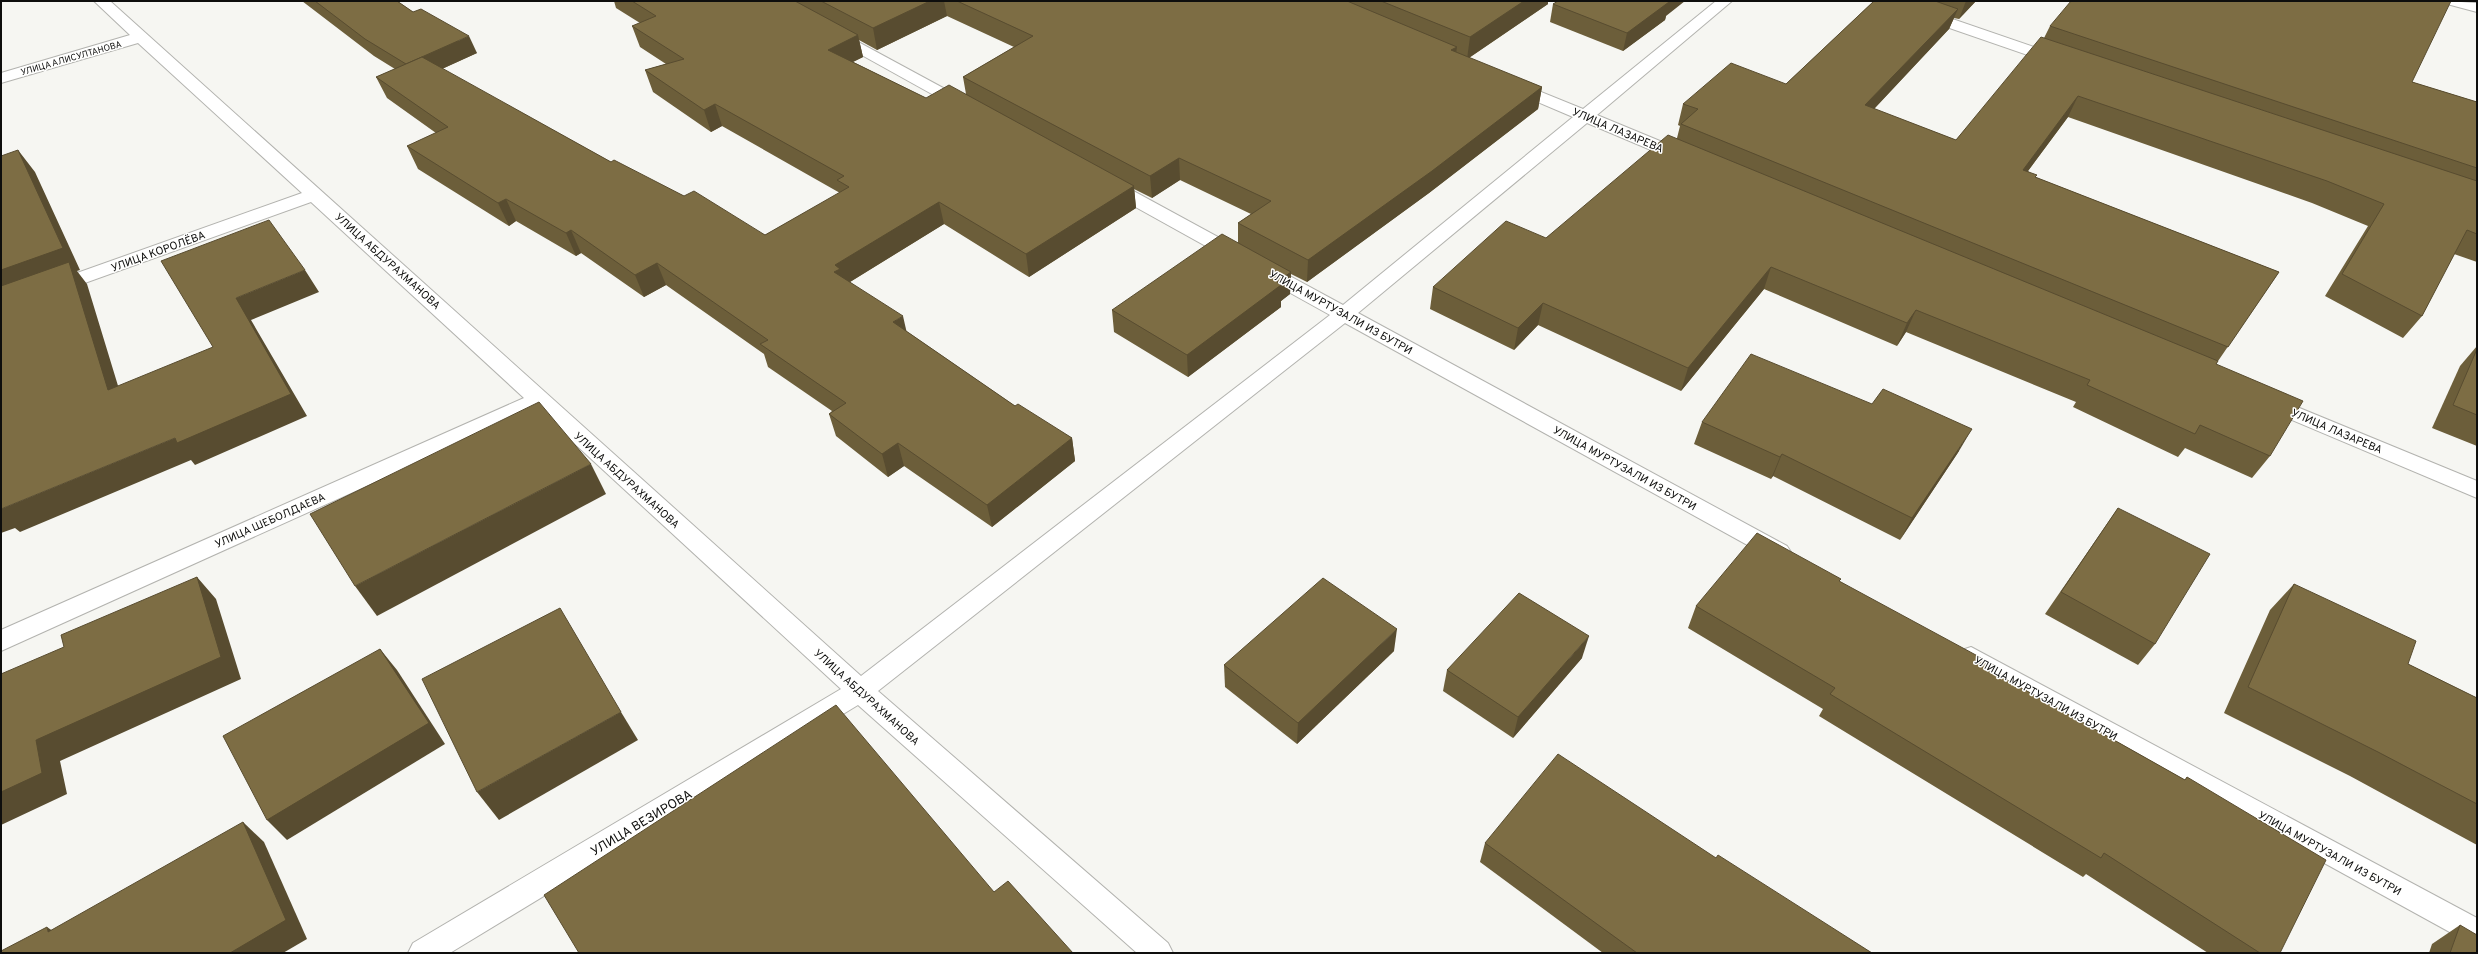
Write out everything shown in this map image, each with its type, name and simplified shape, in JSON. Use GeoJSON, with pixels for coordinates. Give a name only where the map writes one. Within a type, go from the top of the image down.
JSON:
{"type":"FeatureCollection","features":[{"type":"Feature","properties":{"kind":"street","name":"УЛИЦА АБДУРАХМАНОВА"},"geometry":{"type":"LineString","coordinates":[[101,1],[860,691],[1158,953]]}},
{"type":"Feature","properties":{"kind":"street","name":"УЛИЦА ВЕЗИРОВА"},"geometry":{"type":"LineString","coordinates":[[423,953],[860,691],[1344,314],[1725,1]]}},
{"type":"Feature","properties":{"kind":"street"},"geometry":{"type":"LineString","coordinates":[[1884,1],[2072,65]]}},
{"type":"Feature","properties":{"kind":"street"},"geometry":{"type":"LineString","coordinates":[[2452,1],[2477,8]]}},
{"type":"Feature","properties":{"kind":"street"},"geometry":{"type":"LineString","coordinates":[[815,24],[982,116]]}},
{"type":"Feature","properties":{"kind":"street","name":"УЛИЦА АЛИСУЛТАНОВА"},"geometry":{"type":"LineString","coordinates":[[1,78],[140,37]]}},
{"type":"Feature","properties":{"kind":"street","name":"УЛИЦА ЛАЗАРЕВА"},"geometry":{"type":"LineString","coordinates":[[1496,78],[1701,165]]}},
{"type":"Feature","properties":{"kind":"street","name":"УЛИЦА МУРТУЗАЛИ ИЗ БУТРИ"},"geometry":{"type":"LineString","coordinates":[[1093,177],[1798,562]]}},
{"type":"Feature","properties":{"kind":"street","name":"УЛИЦА КОРОЛЁВА"},"geometry":{"type":"LineString","coordinates":[[1,307],[314,195]]}},
{"type":"Feature","properties":{"kind":"street","name":"УЛИЦА ЛАЗАРЕВА"},"geometry":{"type":"LineString","coordinates":[[2250,395],[2477,490]]}},
{"type":"Feature","properties":{"kind":"street","name":"УЛИЦА ШЕБОЛДАЕВА"},"geometry":{"type":"LineString","coordinates":[[1,641],[539,400]]}},
{"type":"Feature","properties":{"kind":"street","name":"УЛИЦА МУРТУЗАЛИ ИЗ БУТРИ"},"geometry":{"type":"LineString","coordinates":[[1952,646],[2477,933]]}},
{"type":"Feature","properties":{"kind":"building"},"geometry":{"type":"Polygon","coordinates":[[[315,1],[397,1],[413,12],[421,9],[469,36],[406,64],[365,39],[315,1]]]}},
{"type":"Feature","properties":{"kind":"building"},"geometry":{"type":"Polygon","coordinates":[[[632,1],[795,1],[858,35],[828,50],[926,98],[949,85],[1134,186],[1026,254],[939,202],[835,265],[840,269],[834,272],[903,316],[893,322],[1015,406],[1018,404],[1072,438],[987,505],[898,443],[882,454],[829,414],[846,403],[760,344],[768,340],[657,263],[635,275],[571,230],[566,233],[506,199],[498,203],[407,146],[448,127],[376,77],[422,57],[611,162],[614,160],[684,196],[694,191],[765,235],[849,187],[837,180],[844,176],[715,104],[704,110],[645,70],[684,59],[632,26],[656,16],[632,1]]]}},
{"type":"Feature","properties":{"kind":"building"},"geometry":{"type":"Polygon","coordinates":[[[821,1],[930,1],[873,28],[821,1]]]}},
{"type":"Feature","properties":{"kind":"building"},"geometry":{"type":"Polygon","coordinates":[[[957,1],[1347,1],[1457,47],[1451,50],[1542,87],[1432,171],[1308,260],[1238,223],[1271,201],[1179,158],[1150,176],[963,77],[1033,36],[957,1]]]}},
{"type":"Feature","properties":{"kind":"building"},"geometry":{"type":"Polygon","coordinates":[[[1381,1],[1524,1],[1470,37],[1381,1]]]}},
{"type":"Feature","properties":{"kind":"building"},"geometry":{"type":"Polygon","coordinates":[[[1558,1],[1669,2],[1627,33],[1553,4],[1558,1]]]}},
{"type":"Feature","properties":{"kind":"building"},"geometry":{"type":"Polygon","coordinates":[[[1874,1],[1935,1],[1958,9],[1865,105],[1956,140],[2041,37],[2477,181],[2477,234],[2467,230],[2422,316],[2342,274],[2384,204],[2327,181],[2078,96],[2023,170],[2037,175],[2035,177],[2279,272],[2228,347],[1681,124],[1698,109],[1683,104],[1731,63],[1786,84],[1874,1]]]}},
{"type":"Feature","properties":{"kind":"building"},"geometry":{"type":"Polygon","coordinates":[[[2071,1],[2451,1],[2412,82],[2477,102],[2477,168],[2050,26],[2071,1]]]}},
{"type":"Feature","properties":{"kind":"building"},"geometry":{"type":"Polygon","coordinates":[[[1668,135],[2218,361],[2216,364],[2303,401],[2270,456],[2200,425],[2195,434],[2087,385],[2090,380],[1916,310],[1907,323],[1771,267],[1688,368],[1543,303],[1518,328],[1433,287],[1506,221],[1546,238],[1668,135]]]}},
{"type":"Feature","properties":{"kind":"building"},"geometry":{"type":"Polygon","coordinates":[[[18,150],[63,248],[1,270],[1,156],[18,150]]]}},
{"type":"Feature","properties":{"kind":"building"},"geometry":{"type":"Polygon","coordinates":[[[269,220],[305,270],[236,298],[291,394],[177,443],[175,438],[1,509],[1,286],[69,262],[108,390],[213,347],[161,261],[269,220]]]}},
{"type":"Feature","properties":{"kind":"building"},"geometry":{"type":"Polygon","coordinates":[[[1222,234],[1291,272],[1277,282],[1281,285],[1187,355],[1112,310],[1222,234]]]}},
{"type":"Feature","properties":{"kind":"building"},"geometry":{"type":"Polygon","coordinates":[[[2477,349],[2477,415],[2453,405],[2477,349]]]}},
{"type":"Feature","properties":{"kind":"building"},"geometry":{"type":"Polygon","coordinates":[[[1751,354],[1872,404],[1883,389],[1972,429],[1912,518],[1782,454],[1780,457],[1702,422],[1751,354]]]}},
{"type":"Feature","properties":{"kind":"building"},"geometry":{"type":"Polygon","coordinates":[[[539,402],[591,464],[355,586],[310,514],[539,402]]]}},
{"type":"Feature","properties":{"kind":"building"},"geometry":{"type":"Polygon","coordinates":[[[2118,508],[2210,554],[2155,644],[2061,592],[2118,508]]]}},
{"type":"Feature","properties":{"kind":"building"},"geometry":{"type":"Polygon","coordinates":[[[1757,533],[1841,579],[1839,581],[1998,667],[1995,673],[2185,780],[2187,777],[2326,860],[2280,953],[2260,953],[2104,853],[2101,858],[1830,694],[1835,688],[1696,606],[1757,533]]]}},
{"type":"Feature","properties":{"kind":"building"},"geometry":{"type":"Polygon","coordinates":[[[197,577],[221,657],[36,740],[42,773],[1,792],[1,674],[64,647],[61,635],[197,577]]]}},
{"type":"Feature","properties":{"kind":"building"},"geometry":{"type":"Polygon","coordinates":[[[1323,578],[1397,629],[1298,723],[1224,665],[1323,578]]]}},
{"type":"Feature","properties":{"kind":"building"},"geometry":{"type":"Polygon","coordinates":[[[2294,584],[2416,641],[2408,664],[2477,698],[2477,804],[2378,752],[2248,687],[2294,584]]]}},
{"type":"Feature","properties":{"kind":"building"},"geometry":{"type":"Polygon","coordinates":[[[1519,593],[1589,636],[1518,717],[1447,670],[1519,593]]]}},
{"type":"Feature","properties":{"kind":"building"},"geometry":{"type":"Polygon","coordinates":[[[560,608],[621,712],[477,792],[422,679],[560,608]]]}},
{"type":"Feature","properties":{"kind":"building"},"geometry":{"type":"Polygon","coordinates":[[[380,649],[429,723],[267,820],[223,736],[380,649]]]}},
{"type":"Feature","properties":{"kind":"building"},"geometry":{"type":"Polygon","coordinates":[[[836,705],[994,892],[1008,881],[1073,953],[579,953],[544,895],[836,705]]]}},
{"type":"Feature","properties":{"kind":"building"},"geometry":{"type":"Polygon","coordinates":[[[1558,754],[1716,858],[1718,855],[1872,953],[1637,953],[1485,843],[1558,754]]]}},
{"type":"Feature","properties":{"kind":"building"},"geometry":{"type":"Polygon","coordinates":[[[243,822],[286,920],[230,953],[1,953],[1,951],[47,927],[48,932],[243,822]]]}},
{"type":"Feature","properties":{"kind":"building"},"geometry":{"type":"Polygon","coordinates":[[[2460,925],[2477,935],[2477,953],[2450,953],[2460,925]]]}}]}
